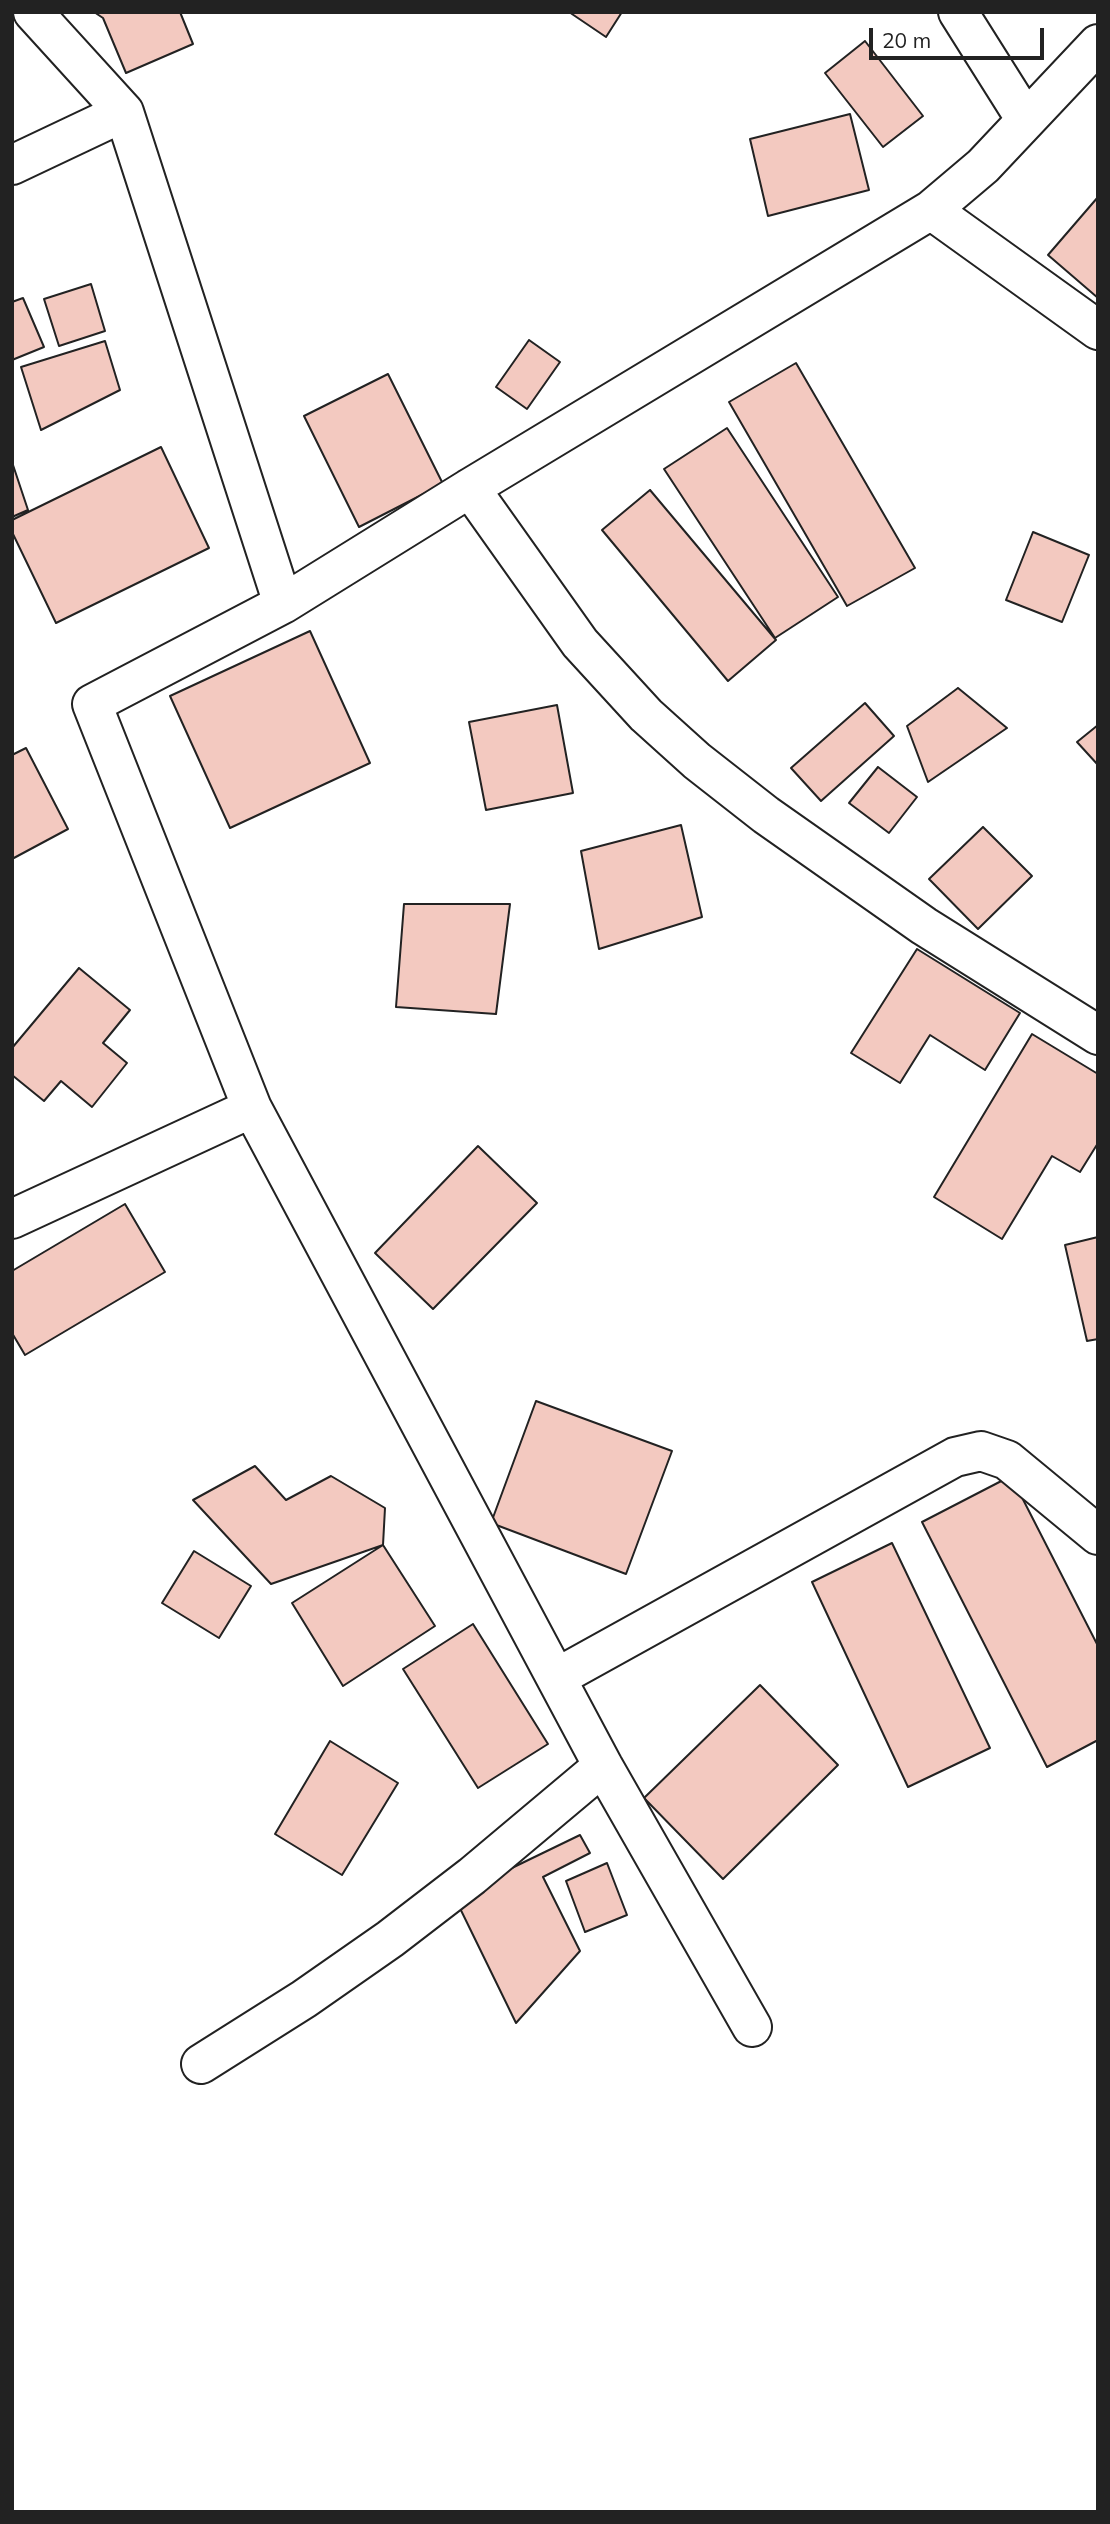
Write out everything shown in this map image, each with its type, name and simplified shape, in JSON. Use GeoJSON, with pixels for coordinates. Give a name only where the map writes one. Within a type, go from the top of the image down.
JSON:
{"type":"FeatureCollection","features":[{"type":"Feature","properties":{"kind":"street"},"geometry":{"type":"LineString","coordinates":[[33,12],[124,112],[283,604]]}},
{"type":"Feature","properties":{"kind":"street"},"geometry":{"type":"LineString","coordinates":[[958,12],[1026,120]]}},
{"type":"Feature","properties":{"kind":"street"},"geometry":{"type":"LineString","coordinates":[[752,2027],[603,1766],[252,1108],[92,704],[283,604],[931,210],[983,166],[1098,44]]}},
{"type":"Feature","properties":{"kind":"street"},"geometry":{"type":"LineString","coordinates":[[12,165],[124,112]]}},
{"type":"Feature","properties":{"kind":"street"},"geometry":{"type":"LineString","coordinates":[[931,210],[1098,330]]}},
{"type":"Feature","properties":{"kind":"street"},"geometry":{"type":"LineString","coordinates":[[470,488],[580,643],[646,715],[697,761],[765,815],[924,926],[1098,1035]]}},
{"type":"Feature","properties":{"kind":"street"},"geometry":{"type":"LineString","coordinates":[[12,1219],[252,1108]]}},
{"type":"Feature","properties":{"kind":"street"},"geometry":{"type":"LineString","coordinates":[[556,1678],[955,1457],[981,1451],[1007,1460],[1098,1535]]}},
{"type":"Feature","properties":{"kind":"street"},"geometry":{"type":"LineString","coordinates":[[201,2064],[304,1999],[390,1940],[472,1876],[603,1766]]}},
{"type":"Feature","properties":{"kind":"building"},"geometry":{"type":"Polygon","coordinates":[[[94,12],[180,12],[193,44],[126,73],[103,18],[94,12]]]}},
{"type":"Feature","properties":{"kind":"building"},"geometry":{"type":"Polygon","coordinates":[[[569,12],[622,12],[606,37],[569,12]]]}},
{"type":"Feature","properties":{"kind":"building"},"geometry":{"type":"Polygon","coordinates":[[[865,41],[923,116],[883,147],[825,73],[865,41]]]}},
{"type":"Feature","properties":{"kind":"building"},"geometry":{"type":"Polygon","coordinates":[[[850,114],[869,190],[768,216],[750,139],[850,114]]]}},
{"type":"Feature","properties":{"kind":"building"},"geometry":{"type":"Polygon","coordinates":[[[1098,197],[1098,298],[1048,255],[1098,197]]]}},
{"type":"Feature","properties":{"kind":"building"},"geometry":{"type":"Polygon","coordinates":[[[91,284],[105,331],[59,346],[44,299],[91,284]]]}},
{"type":"Feature","properties":{"kind":"building"},"geometry":{"type":"Polygon","coordinates":[[[23,298],[44,347],[12,360],[12,302],[23,298]]]}},
{"type":"Feature","properties":{"kind":"building"},"geometry":{"type":"Polygon","coordinates":[[[529,340],[560,362],[527,409],[496,387],[529,340]]]}},
{"type":"Feature","properties":{"kind":"building"},"geometry":{"type":"Polygon","coordinates":[[[105,341],[120,390],[41,430],[21,367],[105,341]]]}},
{"type":"Feature","properties":{"kind":"building"},"geometry":{"type":"Polygon","coordinates":[[[796,363],[915,568],[847,606],[729,402],[796,363]]]}},
{"type":"Feature","properties":{"kind":"building"},"geometry":{"type":"Polygon","coordinates":[[[388,374],[443,484],[359,527],[304,416],[388,374]]]}},
{"type":"Feature","properties":{"kind":"building"},"geometry":{"type":"Polygon","coordinates":[[[727,428],[838,597],[775,638],[664,469],[727,428]]]}},
{"type":"Feature","properties":{"kind":"building"},"geometry":{"type":"Polygon","coordinates":[[[161,447],[209,548],[56,623],[12,532],[12,520],[161,447]]]}},
{"type":"Feature","properties":{"kind":"building"},"geometry":{"type":"Polygon","coordinates":[[[12,462],[28,510],[12,517],[12,462]]]}},
{"type":"Feature","properties":{"kind":"building"},"geometry":{"type":"Polygon","coordinates":[[[650,490],[776,640],[728,681],[602,530],[650,490]]]}},
{"type":"Feature","properties":{"kind":"building"},"geometry":{"type":"Polygon","coordinates":[[[1033,532],[1089,555],[1062,622],[1006,600],[1033,532]]]}},
{"type":"Feature","properties":{"kind":"building"},"geometry":{"type":"Polygon","coordinates":[[[310,631],[370,763],[230,828],[170,696],[310,631]]]}},
{"type":"Feature","properties":{"kind":"building"},"geometry":{"type":"Polygon","coordinates":[[[958,688],[1007,728],[928,782],[907,726],[958,688]]]}},
{"type":"Feature","properties":{"kind":"building"},"geometry":{"type":"Polygon","coordinates":[[[865,703],[894,736],[821,801],[791,768],[865,703]]]}},
{"type":"Feature","properties":{"kind":"building"},"geometry":{"type":"Polygon","coordinates":[[[557,705],[573,793],[486,810],[469,722],[557,705]]]}},
{"type":"Feature","properties":{"kind":"building"},"geometry":{"type":"Polygon","coordinates":[[[1098,725],[1098,765],[1077,742],[1098,725]]]}},
{"type":"Feature","properties":{"kind":"building"},"geometry":{"type":"Polygon","coordinates":[[[26,748],[68,829],[12,859],[12,755],[26,748]]]}},
{"type":"Feature","properties":{"kind":"building"},"geometry":{"type":"Polygon","coordinates":[[[878,767],[917,797],[889,833],[849,803],[878,767]]]}},
{"type":"Feature","properties":{"kind":"building"},"geometry":{"type":"Polygon","coordinates":[[[681,825],[702,917],[599,949],[581,851],[681,825]]]}},
{"type":"Feature","properties":{"kind":"building"},"geometry":{"type":"Polygon","coordinates":[[[983,827],[1032,876],[978,929],[929,879],[983,827]]]}},
{"type":"Feature","properties":{"kind":"building"},"geometry":{"type":"Polygon","coordinates":[[[404,904],[510,904],[496,1014],[396,1007],[404,904]]]}},
{"type":"Feature","properties":{"kind":"building"},"geometry":{"type":"Polygon","coordinates":[[[917,949],[1020,1013],[985,1070],[930,1035],[900,1083],[851,1053],[917,949]]]}},
{"type":"Feature","properties":{"kind":"building"},"geometry":{"type":"Polygon","coordinates":[[[79,968],[130,1010],[103,1043],[127,1063],[92,1107],[61,1081],[44,1101],[12,1075],[12,1048],[79,968]]]}},
{"type":"Feature","properties":{"kind":"building"},"geometry":{"type":"Polygon","coordinates":[[[1032,1034],[1098,1074],[1098,1143],[1080,1172],[1052,1156],[1002,1239],[934,1197],[1032,1034]]]}},
{"type":"Feature","properties":{"kind":"building"},"geometry":{"type":"Polygon","coordinates":[[[478,1146],[537,1203],[433,1309],[375,1253],[478,1146]]]}},
{"type":"Feature","properties":{"kind":"building"},"geometry":{"type":"Polygon","coordinates":[[[125,1204],[165,1272],[25,1355],[12,1333],[12,1271],[125,1204]]]}},
{"type":"Feature","properties":{"kind":"building"},"geometry":{"type":"Polygon","coordinates":[[[1098,1237],[1098,1339],[1087,1341],[1065,1245],[1098,1237]]]}},
{"type":"Feature","properties":{"kind":"building"},"geometry":{"type":"Polygon","coordinates":[[[536,1401],[672,1451],[626,1574],[491,1523],[536,1401]]]}},
{"type":"Feature","properties":{"kind":"building"},"geometry":{"type":"Polygon","coordinates":[[[255,1466],[286,1500],[331,1476],[385,1508],[383,1545],[271,1584],[193,1500],[255,1466]]]}},
{"type":"Feature","properties":{"kind":"building"},"geometry":{"type":"Polygon","coordinates":[[[1011,1476],[1098,1646],[1098,1740],[1047,1767],[922,1522],[1011,1476]]]}},
{"type":"Feature","properties":{"kind":"building"},"geometry":{"type":"Polygon","coordinates":[[[892,1543],[990,1748],[908,1787],[812,1582],[892,1543]]]}},
{"type":"Feature","properties":{"kind":"building"},"geometry":{"type":"Polygon","coordinates":[[[383,1545],[435,1626],[343,1686],[292,1603],[383,1545]]]}},
{"type":"Feature","properties":{"kind":"building"},"geometry":{"type":"Polygon","coordinates":[[[194,1551],[251,1586],[219,1638],[162,1603],[194,1551]]]}},
{"type":"Feature","properties":{"kind":"building"},"geometry":{"type":"Polygon","coordinates":[[[473,1624],[548,1744],[478,1788],[403,1669],[473,1624]]]}},
{"type":"Feature","properties":{"kind":"building"},"geometry":{"type":"Polygon","coordinates":[[[760,1685],[838,1765],[723,1879],[644,1798],[760,1685]]]}},
{"type":"Feature","properties":{"kind":"building"},"geometry":{"type":"Polygon","coordinates":[[[330,1741],[398,1783],[342,1875],[275,1834],[330,1741]]]}},
{"type":"Feature","properties":{"kind":"building"},"geometry":{"type":"Polygon","coordinates":[[[580,1835],[590,1853],[543,1877],[580,1951],[516,2023],[454,1896],[580,1835]]]}},
{"type":"Feature","properties":{"kind":"building"},"geometry":{"type":"Polygon","coordinates":[[[607,1863],[627,1915],[585,1932],[566,1881],[607,1863]]]}}]}
